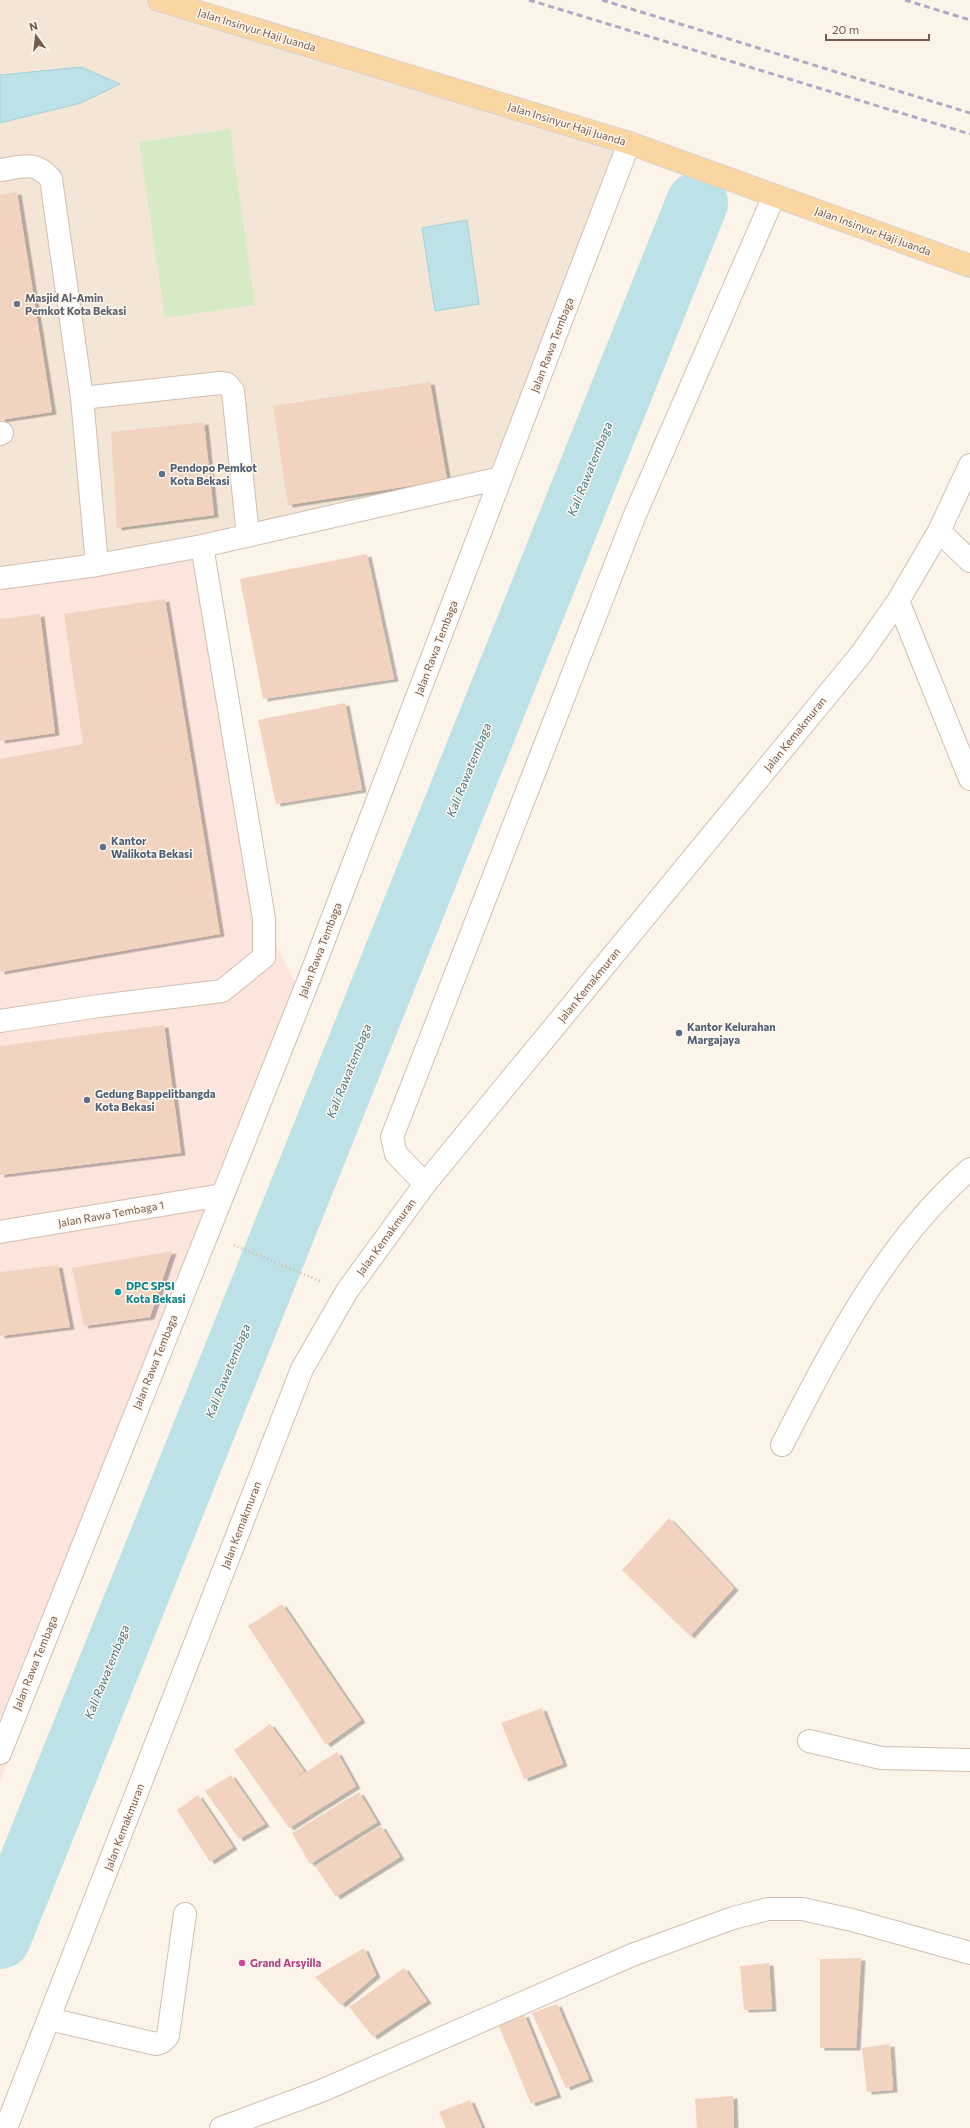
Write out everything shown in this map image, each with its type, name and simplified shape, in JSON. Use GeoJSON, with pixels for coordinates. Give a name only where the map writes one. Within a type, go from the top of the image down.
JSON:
{"type":"FeatureCollection","features":[{"type":"Feature","properties":{"kind":"main road","name":"Jalan Insinyur Haji Juanda"},"geometry":{"type":"LineString","coordinates":[[159,0],[629,143],[970,266]]}},
{"type":"Feature","properties":{"kind":"street","name":"Jalan Rawa Tembaga"},"geometry":{"type":"LineString","coordinates":[[0,1753],[314,966],[629,143]]}},
{"type":"Feature","properties":{"kind":"street"},"geometry":{"type":"LineString","coordinates":[[0,170],[33,165],[43,170],[51,179],[82,398],[97,565]]}},
{"type":"Feature","properties":{"kind":"street"},"geometry":{"type":"LineString","coordinates":[[425,1184],[396,1154],[392,1137],[634,517],[774,196]]}},
{"type":"Feature","properties":{"kind":"street"},"geometry":{"type":"LineString","coordinates":[[82,398],[220,383],[227,384],[233,392],[248,536]]}},
{"type":"Feature","properties":{"kind":"street","name":"Jalan Kemakmuran"},"geometry":{"type":"LineString","coordinates":[[6,2118],[49,2019],[302,1369],[347,1291],[425,1184],[861,654],[898,600],[939,530],[970,465]]}},
{"type":"Feature","properties":{"kind":"street"},"geometry":{"type":"LineString","coordinates":[[0,578],[97,565],[202,546],[501,478]]}},
{"type":"Feature","properties":{"kind":"street"},"geometry":{"type":"LineString","coordinates":[[939,530],[970,561]]}},
{"type":"Feature","properties":{"kind":"street"},"geometry":{"type":"LineString","coordinates":[[0,1022],[100,1006],[222,991],[264,957],[264,919],[202,546]]}},
{"type":"Feature","properties":{"kind":"street"},"geometry":{"type":"LineString","coordinates":[[898,600],[970,779]]}},
{"type":"Feature","properties":{"kind":"street"},"geometry":{"type":"LineString","coordinates":[[782,1445],[825,1360],[858,1306],[911,1230],[952,1184],[970,1169]]}},
{"type":"Feature","properties":{"kind":"street","name":"Jalan Rawa Tembaga 1"},"geometry":{"type":"LineString","coordinates":[[0,1232],[222,1195]]}},
{"type":"Feature","properties":{"kind":"street"},"geometry":{"type":"LineString","coordinates":[[809,1741],[881,1758],[970,1760]]}},
{"type":"Feature","properties":{"kind":"street"},"geometry":{"type":"LineString","coordinates":[[221,2128],[321,2091],[632,1955],[733,1918],[768,1909],[809,1911],[852,1920],[970,1954]]}},
{"type":"Feature","properties":{"kind":"street"},"geometry":{"type":"LineString","coordinates":[[49,2019],[156,2044],[165,2040],[168,2036],[185,1914]]}},
{"type":"Feature","properties":{"kind":"path"},"geometry":{"type":"LineString","coordinates":[[234,1245],[316,1279]]}},
{"type":"Feature","properties":{"kind":"shaded area"},"geometry":{"type":"Polygon","coordinates":[[[0,0],[159,0],[629,143],[501,478],[0,580],[0,0]]]}},
{"type":"Feature","properties":{"kind":"shaded area"},"geometry":{"type":"Polygon","coordinates":[[[202,546],[264,919],[299,990],[0,1783],[0,578],[202,546]]]}},
{"type":"Feature","properties":{"kind":"green space"},"geometry":{"type":"Polygon","coordinates":[[[230,129],[255,305],[165,318],[139,142],[230,129]]]}},
{"type":"Feature","properties":{"kind":"water"},"geometry":{"type":"Polygon","coordinates":[[[81,67],[120,84],[81,103],[0,123],[0,75],[81,67]]]}},
{"type":"Feature","properties":{"kind":"water"},"geometry":{"type":"Polygon","coordinates":[[[467,220],[479,304],[435,311],[422,228],[467,220]]]}},
{"type":"Feature","properties":{"kind":"building","name":"Masjid Al-Amin Pemkot Kota Bekasi"},"geometry":{"type":"Polygon","coordinates":[[[17,192],[52,412],[0,420],[0,195],[17,192]]]}},
{"type":"Feature","properties":{"kind":"building"},"geometry":{"type":"Polygon","coordinates":[[[430,382],[447,480],[288,505],[273,406],[430,382]]]}},
{"type":"Feature","properties":{"kind":"building","name":"Pendopo Pemkot Kota Bekasi"},"geometry":{"type":"Polygon","coordinates":[[[204,422],[214,515],[117,528],[111,432],[204,422]]]}},
{"type":"Feature","properties":{"kind":"building"},"geometry":{"type":"Polygon","coordinates":[[[367,554],[394,679],[263,699],[240,579],[367,554]]]}},
{"type":"Feature","properties":{"kind":"building","name":"Kantor Walikota Bekasi"},"geometry":{"type":"Polygon","coordinates":[[[165,599],[220,934],[0,972],[0,759],[83,744],[64,614],[165,599]]]}},
{"type":"Feature","properties":{"kind":"building"},"geometry":{"type":"Polygon","coordinates":[[[40,614],[55,733],[0,741],[0,619],[40,614]]]}},
{"type":"Feature","properties":{"kind":"building"},"geometry":{"type":"Polygon","coordinates":[[[345,703],[362,790],[276,804],[258,720],[345,703]]]}},
{"type":"Feature","properties":{"kind":"building","name":"Gedung Bappelitbangda Kota Bekasi"},"geometry":{"type":"Polygon","coordinates":[[[164,1025],[181,1153],[0,1175],[0,1046],[164,1025]]]}},
{"type":"Feature","properties":{"kind":"building","name":"DPC SPSI Kota Bekasi"},"geometry":{"type":"Polygon","coordinates":[[[172,1251],[150,1317],[84,1326],[72,1268],[172,1251]]]}},
{"type":"Feature","properties":{"kind":"building"},"geometry":{"type":"Polygon","coordinates":[[[58,1265],[70,1327],[0,1336],[0,1272],[58,1265]]]}},
{"type":"Feature","properties":{"kind":"building"},"geometry":{"type":"Polygon","coordinates":[[[669,1518],[734,1588],[690,1636],[622,1570],[669,1518]]]}},
{"type":"Feature","properties":{"kind":"building"},"geometry":{"type":"Polygon","coordinates":[[[282,1604],[361,1720],[326,1745],[248,1626],[282,1604]]]}},
{"type":"Feature","properties":{"kind":"building"},"geometry":{"type":"Polygon","coordinates":[[[542,1708],[563,1764],[524,1779],[501,1723],[542,1708]]]}},
{"type":"Feature","properties":{"kind":"building"},"geometry":{"type":"Polygon","coordinates":[[[270,1724],[304,1771],[285,1785],[337,1752],[356,1786],[289,1828],[234,1750],[270,1724]]]}},
{"type":"Feature","properties":{"kind":"building"},"geometry":{"type":"Polygon","coordinates":[[[231,1775],[265,1824],[239,1839],[205,1791],[231,1775]]]}},
{"type":"Feature","properties":{"kind":"building"},"geometry":{"type":"Polygon","coordinates":[[[359,1792],[377,1822],[310,1864],[292,1833],[359,1792]]]}},
{"type":"Feature","properties":{"kind":"building"},"geometry":{"type":"Polygon","coordinates":[[[198,1795],[233,1847],[210,1862],[177,1810],[198,1795]]]}},
{"type":"Feature","properties":{"kind":"building"},"geometry":{"type":"Polygon","coordinates":[[[381,1826],[400,1857],[336,1897],[315,1866],[381,1826]]]}},
{"type":"Feature","properties":{"kind":"building"},"geometry":{"type":"Polygon","coordinates":[[[364,1948],[376,1975],[341,2005],[315,1977],[364,1948]]]}},
{"type":"Feature","properties":{"kind":"building"},"geometry":{"type":"Polygon","coordinates":[[[861,1958],[856,2048],[820,2048],[820,1959],[861,1958]]]}},
{"type":"Feature","properties":{"kind":"building"},"geometry":{"type":"Polygon","coordinates":[[[769,1963],[772,2009],[744,2010],[740,1966],[769,1963]]]}},
{"type":"Feature","properties":{"kind":"building"},"geometry":{"type":"Polygon","coordinates":[[[404,1968],[427,2001],[373,2037],[349,2007],[404,1968]]]}},
{"type":"Feature","properties":{"kind":"building"},"geometry":{"type":"Polygon","coordinates":[[[557,2004],[589,2079],[566,2088],[532,2013],[557,2004]]]}},
{"type":"Feature","properties":{"kind":"building"},"geometry":{"type":"Polygon","coordinates":[[[524,2014],[557,2095],[531,2104],[499,2026],[524,2014]]]}},
{"type":"Feature","properties":{"kind":"building"},"geometry":{"type":"Polygon","coordinates":[[[890,2044],[893,2090],[867,2092],[862,2048],[890,2044]]]}},
{"type":"Feature","properties":{"kind":"building"},"geometry":{"type":"Polygon","coordinates":[[[733,2096],[734,2128],[697,2128],[695,2099],[733,2096]]]}},
{"type":"Feature","properties":{"kind":"building"},"geometry":{"type":"Polygon","coordinates":[[[470,2100],[482,2128],[446,2128],[439,2112],[470,2100]]]}},
{"type":"Feature","properties":{"kind":"waterway","name":"Kali Rawatembaga"},"geometry":{"type":"LineString","coordinates":[[0,1938],[697,203]]}},
{"type":"Feature","properties":{"kind":"railway"},"geometry":{"type":"LineString","coordinates":[[529,0],[970,134]]}},
{"type":"Feature","properties":{"kind":"railway"},"geometry":{"type":"LineString","coordinates":[[602,0],[970,113]]}},
{"type":"Feature","properties":{"kind":"railway"},"geometry":{"type":"LineString","coordinates":[[905,0],[970,20]]}},
{"type":"Feature","properties":{"kind":"place","name":"Masjid Al-Amin Pemkot Kota Bekasi"},"geometry":{"type":"Point","coordinates":[17,304]}},
{"type":"Feature","properties":{"kind":"place","name":"Pendopo Pemkot Kota Bekasi"},"geometry":{"type":"Point","coordinates":[162,474]}},
{"type":"Feature","properties":{"kind":"place","name":"Kantor Walikota Bekasi"},"geometry":{"type":"Point","coordinates":[103,847]}},
{"type":"Feature","properties":{"kind":"place","name":"Kantor Kelurahan Margajaya"},"geometry":{"type":"Point","coordinates":[679,1033]}},
{"type":"Feature","properties":{"kind":"place","name":"Gedung Bappelitbangda Kota Bekasi"},"geometry":{"type":"Point","coordinates":[87,1100]}},
{"type":"Feature","properties":{"kind":"place","name":"DPC SPSI Kota Bekasi"},"geometry":{"type":"Point","coordinates":[118,1292]}},
{"type":"Feature","properties":{"kind":"place","name":"Grand Arsyilla"},"geometry":{"type":"Point","coordinates":[242,1963]}}]}
